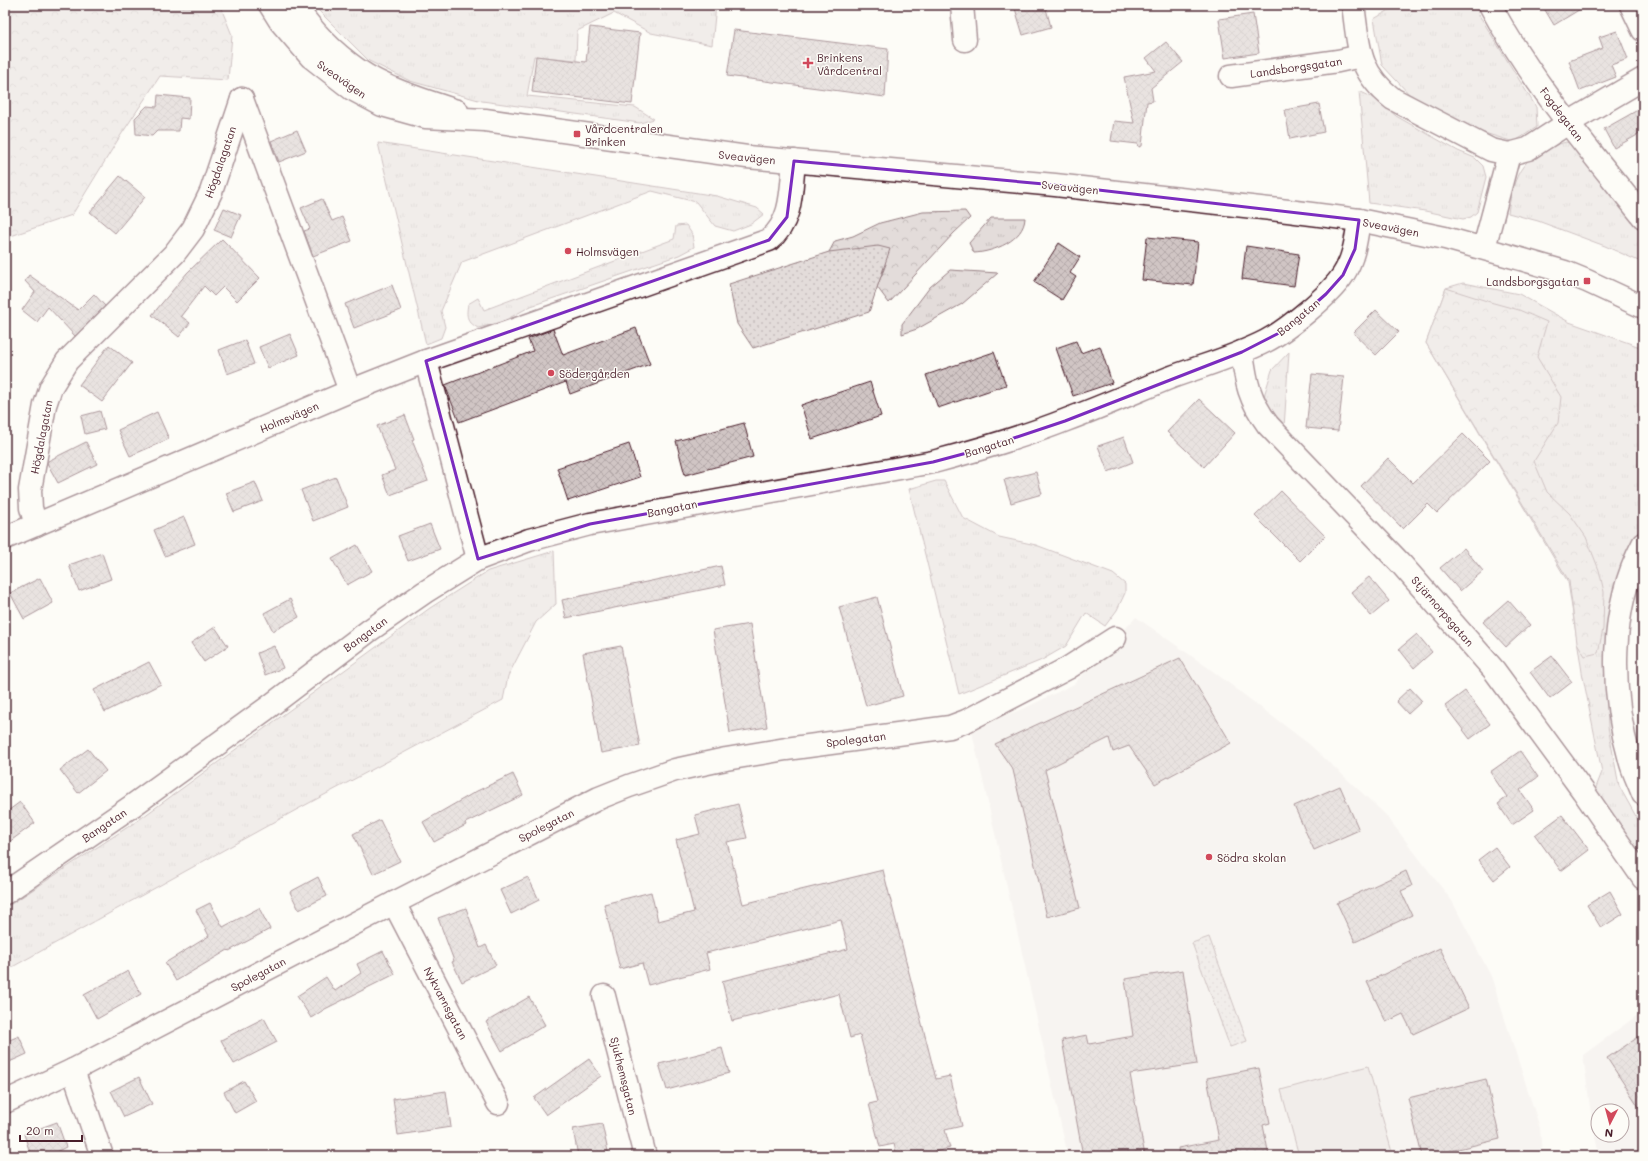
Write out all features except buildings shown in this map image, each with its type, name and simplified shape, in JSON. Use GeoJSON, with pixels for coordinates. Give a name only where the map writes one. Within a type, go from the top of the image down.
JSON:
{"type":"FeatureCollection","features":[{"type":"Feature","properties":{"kind":"street","name":"Sveavägen"},"geometry":{"type":"LineString","coordinates":[[270,5],[280,21],[311,58],[352,89],[382,105],[425,117],[485,120],[696,151],[1055,185],[1359,220],[1407,229],[1484,248],[1565,272],[1643,307]]}},
{"type":"Feature","properties":{"kind":"street","name":"Sveavägen"},"geometry":{"type":"LineString","coordinates":[[295,5],[303,17],[325,42],[359,71],[396,89],[485,120]]}},
{"type":"Feature","properties":{"kind":"street"},"geometry":{"type":"LineString","coordinates":[[962,5],[965,40]]}},
{"type":"Feature","properties":{"kind":"street"},"geometry":{"type":"LineString","coordinates":[[1353,5],[1361,56],[1366,69],[1383,91],[1393,99],[1491,150],[1509,154],[1528,149],[1568,123],[1643,79]]}},
{"type":"Feature","properties":{"kind":"street","name":"Fogdegatan"},"geometry":{"type":"LineString","coordinates":[[1490,5],[1502,27],[1528,67],[1568,123],[1643,216]]}},
{"type":"Feature","properties":{"kind":"street"},"geometry":{"type":"LineString","coordinates":[[1631,5],[1643,30]]}},
{"type":"Feature","properties":{"kind":"street","name":"Landsborgsgatan"},"geometry":{"type":"LineString","coordinates":[[1231,76],[1338,61],[1361,56]]}},
{"type":"Feature","properties":{"kind":"street","name":"Högdalagatan"},"geometry":{"type":"LineString","coordinates":[[36,525],[31,508],[30,490],[45,405],[51,387],[67,361],[174,254],[193,229],[211,192],[242,99],[350,391]]}},
{"type":"Feature","properties":{"kind":"street"},"geometry":{"type":"LineString","coordinates":[[1484,248],[1509,154]]}},
{"type":"Feature","properties":{"kind":"street","name":"Holmsvägen"},"geometry":{"type":"LineString","coordinates":[[5,538],[350,391],[426,361],[769,240],[777,234],[787,217],[794,161]]}},
{"type":"Feature","properties":{"kind":"street","name":"Bangatan"},"geometry":{"type":"LineString","coordinates":[[5,893],[132,806],[266,709],[370,630],[425,592],[478,559],[529,540],[590,524],[933,462],[978,450],[1065,421],[1171,378],[1242,352],[1285,330],[1326,294],[1343,275],[1355,249],[1359,220]]}},
{"type":"Feature","properties":{"kind":"street","name":"Stjärnorpsgatan"},"geometry":{"type":"LineString","coordinates":[[1242,352],[1249,393],[1257,410],[1268,425],[1402,565],[1494,670],[1583,791],[1643,878]]}},
{"type":"Feature","properties":{"kind":"street"},"geometry":{"type":"LineString","coordinates":[[426,361],[478,559]]}},
{"type":"Feature","properties":{"kind":"street"},"geometry":{"type":"LineString","coordinates":[[1643,544],[1628,580],[1620,612],[1617,639],[1616,679],[1621,720],[1630,761],[1643,794]]}},
{"type":"Feature","properties":{"kind":"street","name":"Spolegatan"},"geometry":{"type":"LineString","coordinates":[[5,1102],[73,1070],[599,798],[652,777],[719,761],[786,749],[950,727],[966,722],[1068,668],[1115,638]]}},
{"type":"Feature","properties":{"kind":"street","name":"Nykvarnsgatan"},"geometry":{"type":"LineString","coordinates":[[394,903],[498,1103]]}},
{"type":"Feature","properties":{"kind":"street","name":"Sjukhemsgatan"},"geometry":{"type":"LineString","coordinates":[[604,996],[645,1156]]}},
{"type":"Feature","properties":{"kind":"street"},"geometry":{"type":"LineString","coordinates":[[73,1070],[102,1156]]}},
{"type":"Feature","properties":{"kind":"highlighted area"},"geometry":{"type":"Polygon","coordinates":[[[794,161],[1055,185],[1359,220],[1355,249],[1343,275],[1326,294],[1285,330],[1242,352],[1065,421],[978,450],[933,462],[590,524],[478,559],[426,361],[769,240],[787,217],[794,161]]]}},
{"type":"Feature","properties":{"kind":"shaded area","name":"Södra skolan"},"geometry":{"type":"Polygon","coordinates":[[[1136,617],[1210,669],[1309,744],[1385,814],[1452,901],[1491,976],[1540,1128],[1542,1156],[1068,1156],[971,728],[1025,708],[1074,684],[1136,617]]]}},
{"type":"Feature","properties":{"kind":"shaded area"},"geometry":{"type":"Polygon","coordinates":[[[1643,1011],[1643,1156],[1599,1156],[1596,1143],[1630,1143],[1630,1103],[1590,1103],[1590,1107],[1583,1055],[1643,1011]]]}},
{"type":"Feature","properties":{"kind":"green space"},"geometry":{"type":"Polygon","coordinates":[[[5,5],[115,5],[116,7],[221,8],[232,35],[228,80],[160,76],[119,138],[72,215],[5,238],[5,5]]]}},
{"type":"Feature","properties":{"kind":"green space"},"geometry":{"type":"Polygon","coordinates":[[[313,5],[376,5],[383,9],[415,7],[418,5],[716,5],[712,45],[651,33],[614,13],[577,31],[576,60],[534,56],[527,96],[635,107],[654,119],[640,123],[482,101],[410,81],[369,61],[313,5]]]}},
{"type":"Feature","properties":{"kind":"green space"},"geometry":{"type":"Polygon","coordinates":[[[1398,5],[1475,5],[1479,15],[1536,107],[1537,127],[1514,142],[1478,131],[1410,95],[1382,65],[1374,19],[1398,5]]]}},
{"type":"Feature","properties":{"kind":"green space"},"geometry":{"type":"Polygon","coordinates":[[[1359,91],[1378,100],[1396,116],[1458,151],[1475,158],[1483,166],[1486,177],[1477,212],[1471,217],[1463,219],[1425,211],[1369,203],[1359,91]]]}},
{"type":"Feature","properties":{"kind":"green space"},"geometry":{"type":"Polygon","coordinates":[[[1566,142],[1575,145],[1643,225],[1643,263],[1605,246],[1538,221],[1508,213],[1510,198],[1514,186],[1518,175],[1524,166],[1531,158],[1540,152],[1552,146],[1566,142]]]}},
{"type":"Feature","properties":{"kind":"green space"},"geometry":{"type":"Polygon","coordinates":[[[378,143],[717,196],[757,208],[764,214],[751,224],[733,231],[715,226],[696,202],[652,191],[462,262],[441,311],[445,327],[441,338],[426,344],[378,143]]]}},
{"type":"Feature","properties":{"kind":"green space"},"geometry":{"type":"Polygon","coordinates":[[[965,211],[970,218],[954,233],[889,303],[877,287],[886,264],[829,252],[835,241],[853,236],[880,223],[923,212],[965,211]]]}},
{"type":"Feature","properties":{"kind":"green space"},"geometry":{"type":"Polygon","coordinates":[[[991,218],[1025,218],[1019,233],[1007,243],[990,250],[974,253],[969,243],[991,218]]]}},
{"type":"Feature","properties":{"kind":"green space"},"geometry":{"type":"Polygon","coordinates":[[[686,225],[692,234],[694,247],[679,255],[531,306],[502,322],[478,328],[471,323],[468,318],[468,304],[478,298],[484,310],[674,239],[676,226],[686,225]]]}},
{"type":"Feature","properties":{"kind":"green space"},"geometry":{"type":"Polygon","coordinates":[[[878,246],[890,249],[869,312],[753,348],[737,324],[729,284],[829,252],[878,246]]]}},
{"type":"Feature","properties":{"kind":"green space"},"geometry":{"type":"Polygon","coordinates":[[[950,270],[998,273],[962,304],[917,329],[902,334],[902,324],[930,287],[950,270]]]}},
{"type":"Feature","properties":{"kind":"green space"},"geometry":{"type":"Polygon","coordinates":[[[1463,283],[1519,294],[1569,322],[1643,348],[1643,522],[1624,561],[1606,685],[1608,727],[1619,786],[1643,829],[1643,858],[1595,790],[1602,772],[1582,672],[1568,582],[1426,343],[1446,288],[1463,283]]]}},
{"type":"Feature","properties":{"kind":"green space"},"geometry":{"type":"Polygon","coordinates":[[[1446,288],[1519,310],[1547,322],[1537,357],[1561,397],[1558,423],[1534,461],[1547,492],[1570,514],[1586,537],[1599,570],[1604,592],[1603,629],[1598,653],[1585,656],[1577,643],[1569,581],[1426,343],[1446,288]]]}},
{"type":"Feature","properties":{"kind":"green space"},"geometry":{"type":"Polygon","coordinates":[[[1289,352],[1284,428],[1271,413],[1264,396],[1272,370],[1289,352]]]}},
{"type":"Feature","properties":{"kind":"green space"},"geometry":{"type":"Polygon","coordinates":[[[936,481],[944,481],[963,518],[999,537],[1036,545],[1113,574],[1125,584],[1125,593],[1117,610],[1105,626],[1086,613],[1066,646],[1042,660],[959,694],[909,489],[936,481]]]}},
{"type":"Feature","properties":{"kind":"green space"},"geometry":{"type":"Polygon","coordinates":[[[554,551],[556,604],[536,622],[508,676],[503,700],[296,810],[5,971],[5,908],[140,819],[430,608],[488,571],[554,551]]]}},
{"type":"Feature","properties":{"kind":"green space"},"geometry":{"type":"Polygon","coordinates":[[[1209,937],[1247,1041],[1230,1047],[1192,943],[1209,937]]]}},
{"type":"Feature","properties":{"kind":"green space"},"geometry":{"type":"Polygon","coordinates":[[[1368,1066],[1393,1156],[1299,1156],[1281,1090],[1368,1066]]]}},
{"type":"Feature","properties":{"kind":"place","name":"Brinkens Vårdcentral"},"geometry":{"type":"Point","coordinates":[808,63]}},
{"type":"Feature","properties":{"kind":"place","name":"Vårdcentralen Brinken"},"geometry":{"type":"Point","coordinates":[577,134]}},
{"type":"Feature","properties":{"kind":"place","name":"Holmsvägen"},"geometry":{"type":"Point","coordinates":[568,251]}},
{"type":"Feature","properties":{"kind":"place","name":"Landsborgsgatan"},"geometry":{"type":"Point","coordinates":[1587,281]}},
{"type":"Feature","properties":{"kind":"place","name":"Södergården"},"geometry":{"type":"Point","coordinates":[551,373]}},
{"type":"Feature","properties":{"kind":"place","name":"Södra skolan"},"geometry":{"type":"Point","coordinates":[1209,857]}}]}
